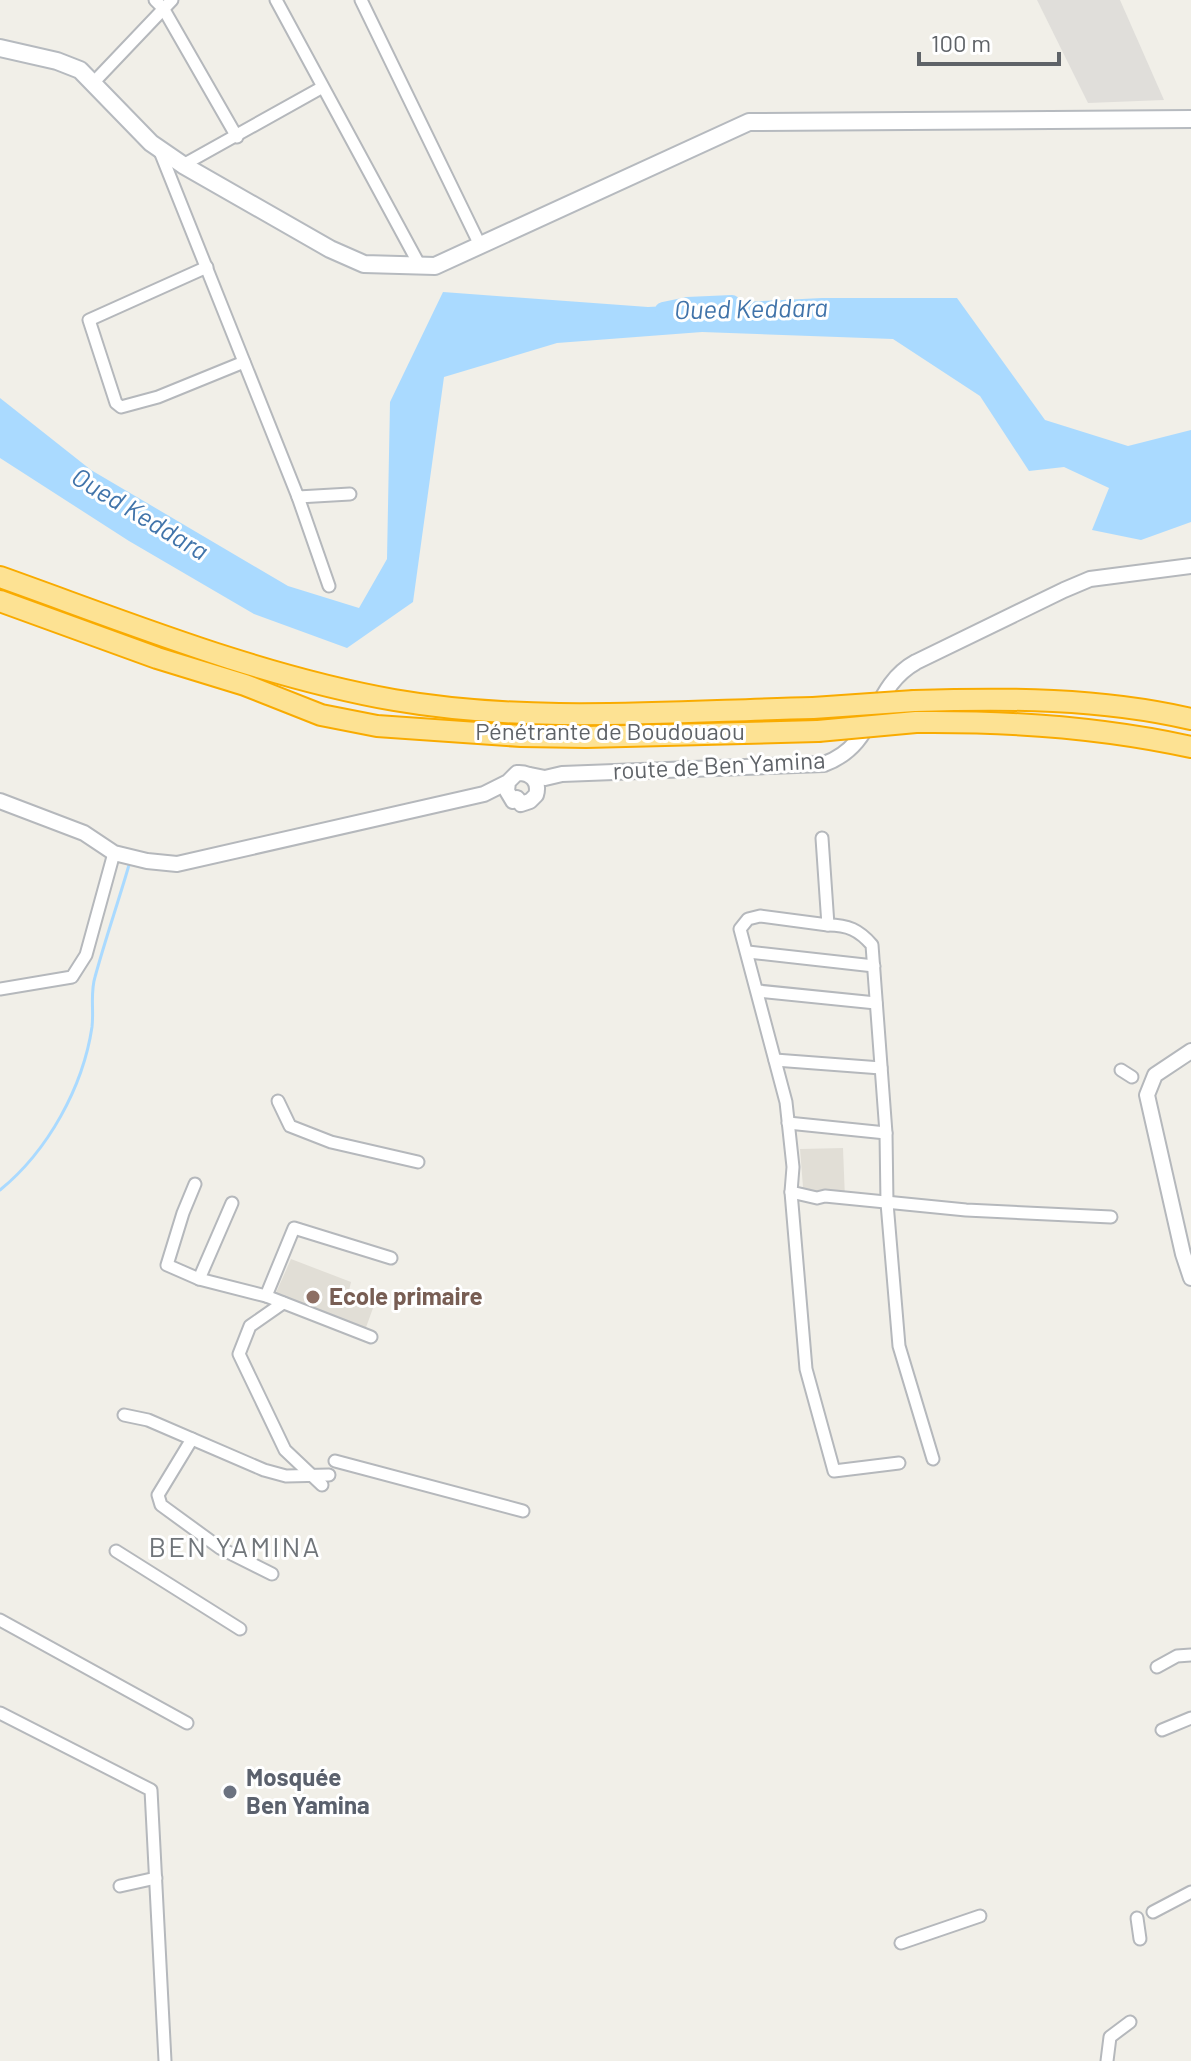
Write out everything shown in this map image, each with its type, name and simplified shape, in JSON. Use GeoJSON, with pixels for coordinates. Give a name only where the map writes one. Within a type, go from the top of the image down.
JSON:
{"type":"FeatureCollection","features":[{"type":"Feature","properties":{"kind":"highway","name":"Pénétrante de Boudouaou"},"geometry":{"type":"LineString","coordinates":[[0,577],[167,638],[394,700],[459,708],[585,714],[813,708],[915,712],[1135,735],[1191,747]]}},
{"type":"Feature","properties":{"kind":"highway","name":"Pénétrante de Boudouaou"},"geometry":{"type":"LineString","coordinates":[[0,601],[157,658],[245,685],[321,715],[377,726],[521,736],[586,737],[818,731],[992,698],[1138,707],[1191,719]]}},
{"type":"Feature","properties":{"kind":"main road"},"geometry":{"type":"LineString","coordinates":[[0,48],[57,61],[80,70],[159,149],[330,249],[364,264],[435,266],[749,122],[1191,119]]}},
{"type":"Feature","properties":{"kind":"street"},"geometry":{"type":"LineString","coordinates":[[276,0],[420,266]]}},
{"type":"Feature","properties":{"kind":"street"},"geometry":{"type":"LineString","coordinates":[[361,0],[480,245]]}},
{"type":"Feature","properties":{"kind":"street"},"geometry":{"type":"LineString","coordinates":[[94,82],[163,3],[237,137]]}},
{"type":"Feature","properties":{"kind":"street"},"geometry":{"type":"LineString","coordinates":[[183,165],[321,88]]}},
{"type":"Feature","properties":{"kind":"street"},"geometry":{"type":"LineString","coordinates":[[159,149],[298,497],[329,586]]}},
{"type":"Feature","properties":{"kind":"street"},"geometry":{"type":"LineString","coordinates":[[207,267],[89,320],[116,403],[121,407],[158,397],[244,362]]}},
{"type":"Feature","properties":{"kind":"street"},"geometry":{"type":"LineString","coordinates":[[298,497],[350,494]]}},
{"type":"Feature","properties":{"kind":"street","name":"route de Ben Yamina"},"geometry":{"type":"LineString","coordinates":[[530,775],[545,778],[562,774],[824,764],[857,744],[896,677],[916,662],[1090,579],[1191,566]]}},
{"type":"Feature","properties":{"kind":"street"},"geometry":{"type":"LineString","coordinates":[[0,801],[84,833],[114,853],[177,864],[484,794],[508,782],[517,773],[530,775],[536,782],[537,791]]}},
{"type":"Feature","properties":{"kind":"street"},"geometry":{"type":"LineString","coordinates":[[484,794],[513,801],[517,798],[521,804],[526,803],[533,799],[537,791],[562,774]]}},
{"type":"Feature","properties":{"kind":"street"},"geometry":{"type":"LineString","coordinates":[[508,782],[510,798]]}},
{"type":"Feature","properties":{"kind":"street"},"geometry":{"type":"LineString","coordinates":[[822,838],[828,925]]}},
{"type":"Feature","properties":{"kind":"street"},"geometry":{"type":"LineString","coordinates":[[0,989],[72,977],[86,955],[114,853]]}},
{"type":"Feature","properties":{"kind":"street"},"geometry":{"type":"LineString","coordinates":[[899,1463],[834,1471],[806,1369],[788,1123],[758,991],[740,929],[748,919],[760,916],[842,925],[861,932],[872,945],[899,1346],[933,1459]]}},
{"type":"Feature","properties":{"kind":"street"},"geometry":{"type":"LineString","coordinates":[[748,952],[874,966]]}},
{"type":"Feature","properties":{"kind":"street"},"geometry":{"type":"LineString","coordinates":[[758,991],[876,1003]]}},
{"type":"Feature","properties":{"kind":"street"},"geometry":{"type":"LineString","coordinates":[[1191,1051],[1155,1075],[1147,1095],[1179,1240],[1191,1278]]}},
{"type":"Feature","properties":{"kind":"street"},"geometry":{"type":"LineString","coordinates":[[775,1060],[881,1068]]}},
{"type":"Feature","properties":{"kind":"street"},"geometry":{"type":"LineString","coordinates":[[278,1101],[290,1126],[331,1142],[418,1162]]}},
{"type":"Feature","properties":{"kind":"street"},"geometry":{"type":"LineString","coordinates":[[788,1123],[886,1133]]}},
{"type":"Feature","properties":{"kind":"street"},"geometry":{"type":"LineString","coordinates":[[195,1184],[167,1265],[199,1279],[266,1296],[371,1337]]}},
{"type":"Feature","properties":{"kind":"street"},"geometry":{"type":"LineString","coordinates":[[791,1192],[817,1198],[825,1196],[966,1210],[1111,1217]]}},
{"type":"Feature","properties":{"kind":"street"},"geometry":{"type":"LineString","coordinates":[[199,1279],[232,1203]]}},
{"type":"Feature","properties":{"kind":"street"},"geometry":{"type":"LineString","coordinates":[[266,1296],[294,1228],[391,1258]]}},
{"type":"Feature","properties":{"kind":"street"},"geometry":{"type":"LineString","coordinates":[[283,1303],[250,1326],[239,1354],[285,1450],[310,1474],[326,1480]]}},
{"type":"Feature","properties":{"kind":"street"},"geometry":{"type":"LineString","coordinates":[[124,1415],[148,1420],[264,1470],[286,1476],[310,1474]]}},
{"type":"Feature","properties":{"kind":"street"},"geometry":{"type":"LineString","coordinates":[[192,1439],[158,1495],[161,1505],[220,1548],[272,1574]]}},
{"type":"Feature","properties":{"kind":"street"},"geometry":{"type":"LineString","coordinates":[[335,1461],[523,1511]]}},
{"type":"Feature","properties":{"kind":"street"},"geometry":{"type":"LineString","coordinates":[[116,1551],[240,1629]]}},
{"type":"Feature","properties":{"kind":"street"},"geometry":{"type":"LineString","coordinates":[[0,1620],[187,1723]]}},
{"type":"Feature","properties":{"kind":"street"},"geometry":{"type":"LineString","coordinates":[[1157,1667],[1177,1656],[1191,1655]]}},
{"type":"Feature","properties":{"kind":"street"},"geometry":{"type":"LineString","coordinates":[[0,1713],[151,1790],[165,2061]]}},
{"type":"Feature","properties":{"kind":"street"},"geometry":{"type":"LineString","coordinates":[[1162,1730],[1191,1718]]}},
{"type":"Feature","properties":{"kind":"street"},"geometry":{"type":"LineString","coordinates":[[120,1886],[156,1878]]}},
{"type":"Feature","properties":{"kind":"street"},"geometry":{"type":"LineString","coordinates":[[1153,1912],[1191,1892]]}},
{"type":"Feature","properties":{"kind":"street"},"geometry":{"type":"LineString","coordinates":[[901,1943],[980,1916]]}},
{"type":"Feature","properties":{"kind":"street"},"geometry":{"type":"LineString","coordinates":[[1137,1918],[1140,1939]]}},
{"type":"Feature","properties":{"kind":"street"},"geometry":{"type":"LineString","coordinates":[[1107,2061],[1110,2037],[1130,2022]]}},
{"type":"Feature","properties":{"kind":"shaded area"},"geometry":{"type":"Polygon","coordinates":[[[1037,0],[1120,0],[1164,100],[1088,103],[1037,0]]]}},
{"type":"Feature","properties":{"kind":"shaded area"},"geometry":{"type":"Polygon","coordinates":[[[843,1148],[845,1199],[804,1200],[800,1149],[843,1148]]]}},
{"type":"Feature","properties":{"kind":"shaded area","name":"Ecole primaire"},"geometry":{"type":"Polygon","coordinates":[[[291,1259],[351,1282],[347,1299],[373,1308],[364,1333],[275,1295],[291,1259]]]}},
{"type":"Feature","properties":{"kind":"water","name":"Oued Keddara"},"geometry":{"type":"Polygon","coordinates":[[[443,292],[648,307],[822,298],[957,298],[1045,420],[1128,446],[1191,430],[1191,522],[1141,540],[1092,530],[1109,488],[1064,467],[1029,471],[980,396],[893,339],[702,332],[557,343],[444,377],[413,602],[347,648],[254,614],[129,541],[0,458],[0,398],[91,470],[288,586],[359,608],[387,559],[390,402],[443,292]]]}},
{"type":"Feature","properties":{"kind":"waterway","name":"Oued Keddara"},"geometry":{"type":"LineString","coordinates":[[663,310],[687,305],[732,303]]}},
{"type":"Feature","properties":{"kind":"waterway"},"geometry":{"type":"LineString","coordinates":[[0,1190],[33,1157],[72,1095],[92,1027],[94,983],[129,865]]}},
{"type":"Feature","properties":{"kind":"place","name":"Ecole primaire"},"geometry":{"type":"Point","coordinates":[313,1297]}},
{"type":"Feature","properties":{"kind":"place","name":"Mosquée Ben Yamina"},"geometry":{"type":"Point","coordinates":[230,1792]}},
{"type":"Feature","properties":{"kind":"district","name":"BEN YAMINA"},"geometry":{"type":"Point","coordinates":[235,1547]}}]}
